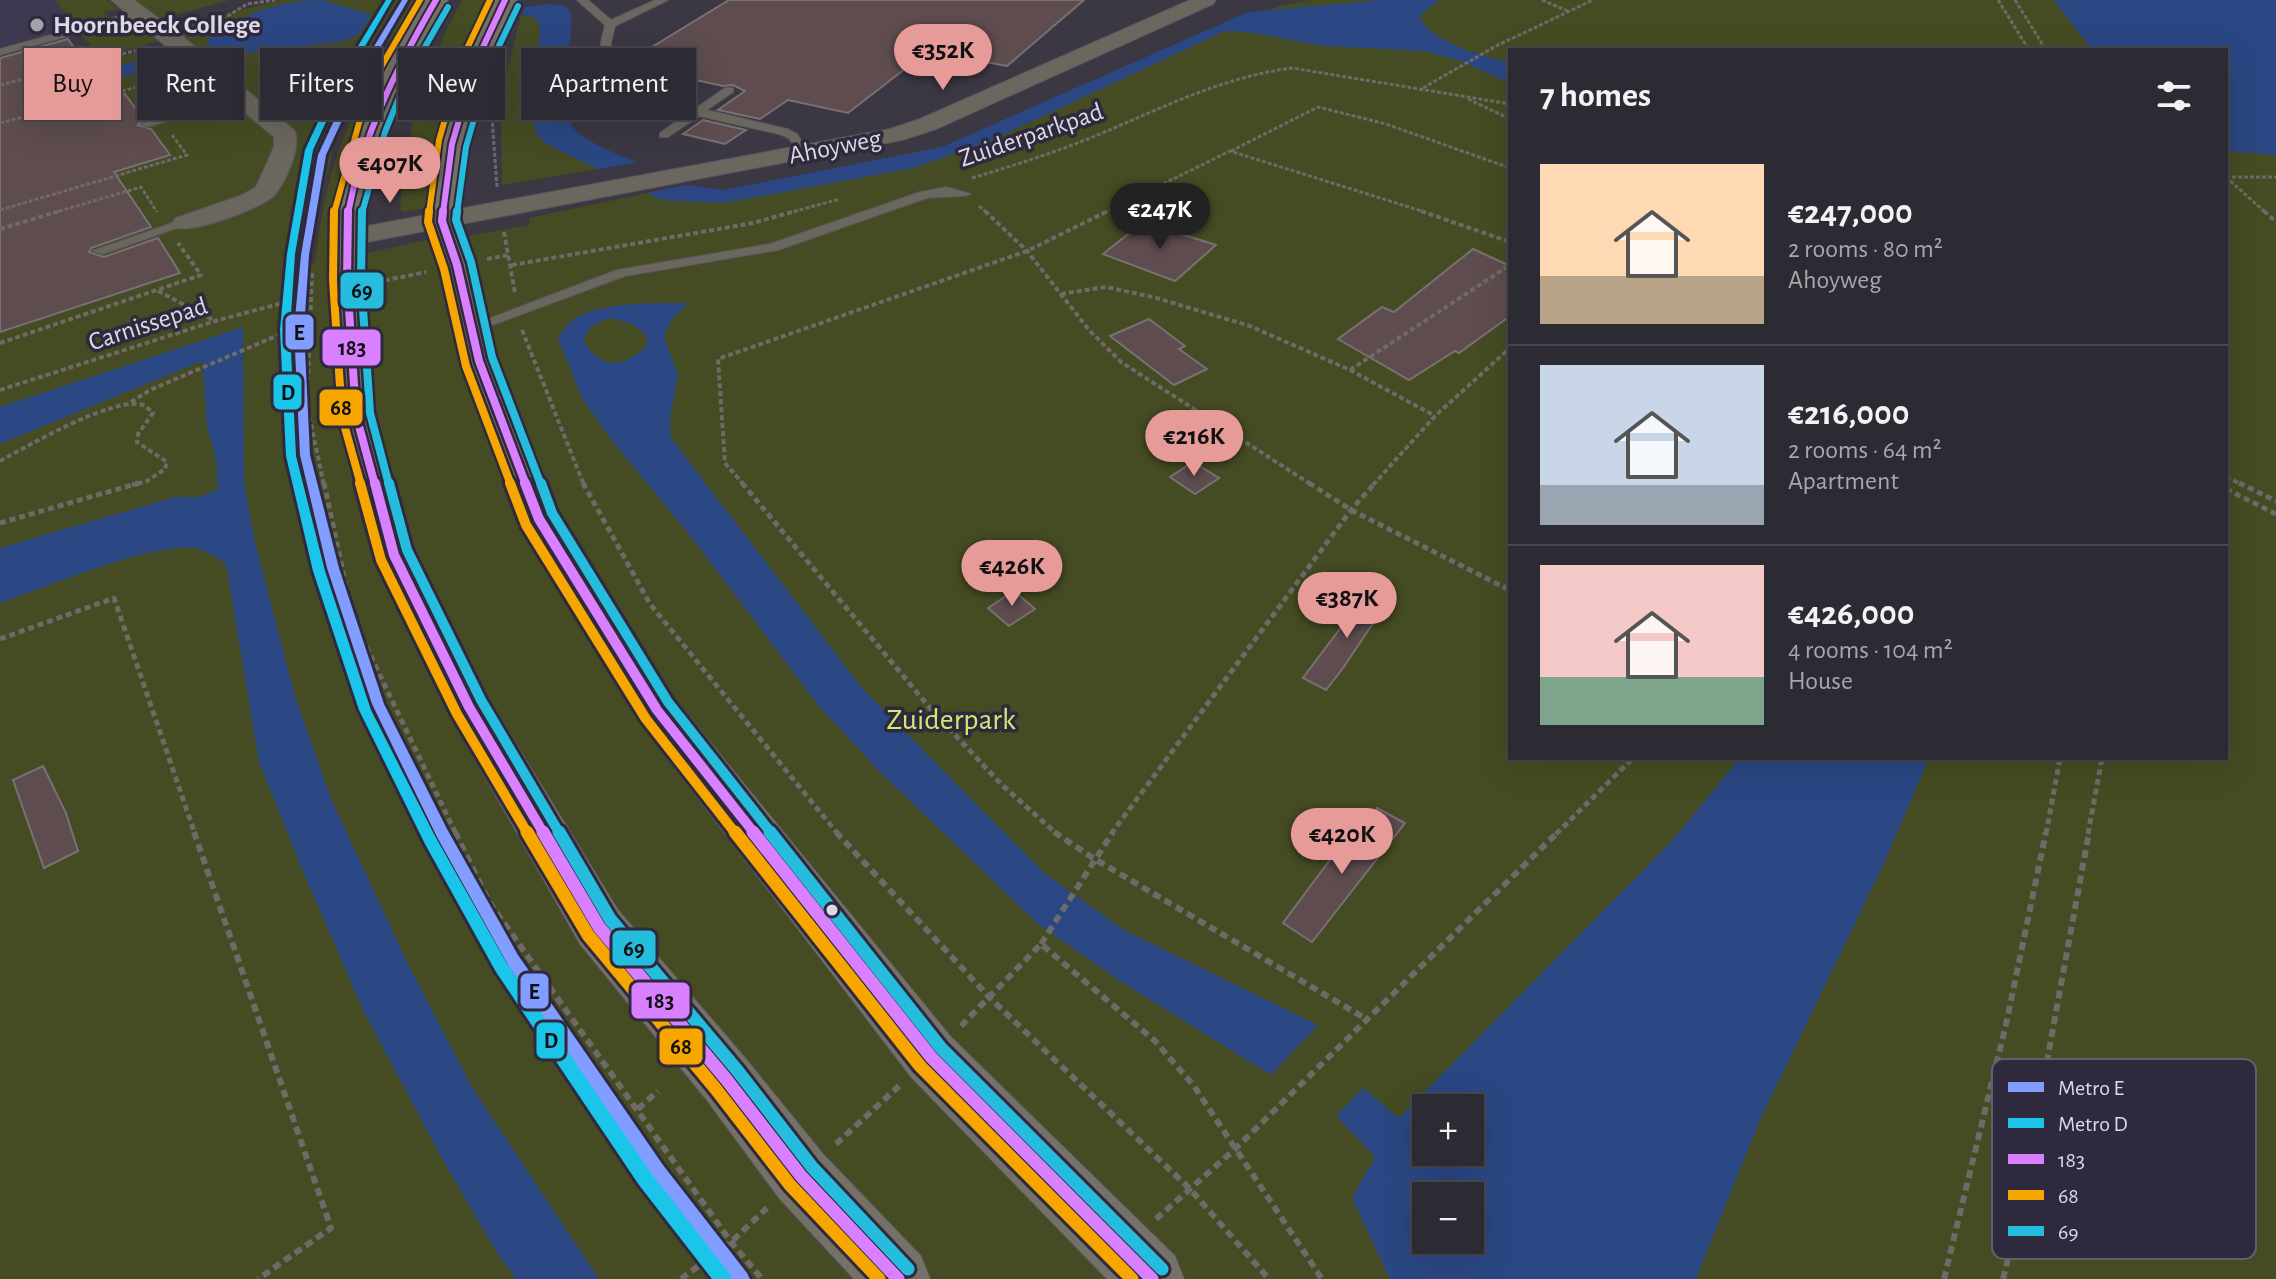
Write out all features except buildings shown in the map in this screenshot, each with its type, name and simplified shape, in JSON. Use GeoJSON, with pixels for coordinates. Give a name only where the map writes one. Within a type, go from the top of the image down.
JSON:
{"type":"FeatureCollection","features":[{"type":"Feature","properties":{"kind":"main road"},"geometry":{"type":"LineString","coordinates":[[436,0],[394,72],[372,127],[349,207],[346,238],[328,292],[356,415],[394,555],[469,707],[599,927],[726,1079],[801,1176],[898,1279]]}},
{"type":"Feature","properties":{"kind":"main road"},"geometry":{"type":"LineString","coordinates":[[505,0],[476,62],[452,144],[442,221],[457,265],[484,375],[539,519],[657,710],[931,1057],[1137,1265]]}},
{"type":"Feature","properties":{"kind":"street"},"geometry":{"type":"LineString","coordinates":[[121,0],[184,48]]}},
{"type":"Feature","properties":{"kind":"street","name":"Ahoyweg"},"geometry":{"type":"LineString","coordinates":[[346,238],[874,140],[915,129],[1206,0]]}},
{"type":"Feature","properties":{"kind":"street"},"geometry":{"type":"LineString","coordinates":[[185,223],[251,200],[266,191],[286,147],[286,135],[244,99]]}},
{"type":"Feature","properties":{"kind":"lane"},"geometry":{"type":"LineString","coordinates":[[582,0],[610,24]]}},
{"type":"Feature","properties":{"kind":"lane"},"geometry":{"type":"LineString","coordinates":[[610,24],[663,0]]}},
{"type":"Feature","properties":{"kind":"lane"},"geometry":{"type":"LineString","coordinates":[[0,52],[138,14]]}},
{"type":"Feature","properties":{"kind":"lane"},"geometry":{"type":"LineString","coordinates":[[610,24],[606,42],[605,91],[783,131],[793,136],[803,153]]}},
{"type":"Feature","properties":{"kind":"lane"},"geometry":{"type":"LineString","coordinates":[[664,135],[729,90]]}},
{"type":"Feature","properties":{"kind":"lane"},"geometry":{"type":"LineString","coordinates":[[147,124],[161,120]]}},
{"type":"Feature","properties":{"kind":"lane"},"geometry":{"type":"LineString","coordinates":[[471,328],[622,273],[773,247],[924,195],[946,191],[965,194]]}},
{"type":"Feature","properties":{"kind":"lane"},"geometry":{"type":"LineString","coordinates":[[98,251],[185,223]]}},
{"type":"Feature","properties":{"kind":"path"},"geometry":{"type":"LineString","coordinates":[[0,85],[199,34],[247,4],[275,0]]}},
{"type":"Feature","properties":{"kind":"path"},"geometry":{"type":"LineString","coordinates":[[1542,0],[1570,12]]}},
{"type":"Feature","properties":{"kind":"path"},"geometry":{"type":"LineString","coordinates":[[1422,89],[1496,46],[1593,0]]}},
{"type":"Feature","properties":{"kind":"path"},"geometry":{"type":"LineString","coordinates":[[1998,0],[2028,48]]}},
{"type":"Feature","properties":{"kind":"path"},"geometry":{"type":"LineString","coordinates":[[2015,0],[2045,48]]}},
{"type":"Feature","properties":{"kind":"path","name":"Zuiderparkpad"},"geometry":{"type":"LineString","coordinates":[[965,194],[952,181],[974,177],[1078,143],[1192,94],[1276,69],[1292,68],[1508,104]]}},
{"type":"Feature","properties":{"kind":"path"},"geometry":{"type":"LineString","coordinates":[[0,123],[137,87]]}},
{"type":"Feature","properties":{"kind":"path"},"geometry":{"type":"LineString","coordinates":[[1461,95],[1508,118]]}},
{"type":"Feature","properties":{"kind":"path"},"geometry":{"type":"LineString","coordinates":[[1368,1020],[1093,858],[1044,825],[940,719],[725,463],[718,359],[1027,251],[1318,107],[1386,124],[1508,167]]}},
{"type":"Feature","properties":{"kind":"path"},"geometry":{"type":"LineString","coordinates":[[494,120],[498,210],[512,265],[517,311],[587,494],[650,604],[817,811],[849,846],[989,997],[1189,1188],[1269,1279]]}},
{"type":"Feature","properties":{"kind":"path"},"geometry":{"type":"LineString","coordinates":[[1230,151],[1508,241]]}},
{"type":"Feature","properties":{"kind":"path"},"geometry":{"type":"LineString","coordinates":[[0,210],[187,155]]}},
{"type":"Feature","properties":{"kind":"path"},"geometry":{"type":"LineString","coordinates":[[2228,177],[2276,177]]}},
{"type":"Feature","properties":{"kind":"path"},"geometry":{"type":"LineString","coordinates":[[2228,179],[2276,222]]}},
{"type":"Feature","properties":{"kind":"path"},"geometry":{"type":"LineString","coordinates":[[0,229],[141,187]]}},
{"type":"Feature","properties":{"kind":"path"},"geometry":{"type":"LineString","coordinates":[[965,194],[1027,251],[1089,330],[1121,362],[1351,510],[1508,589]]}},
{"type":"Feature","properties":{"kind":"path"},"geometry":{"type":"LineString","coordinates":[[512,265],[753,223],[848,198]]}},
{"type":"Feature","properties":{"kind":"path","name":"Carnissepad"},"geometry":{"type":"LineString","coordinates":[[0,390],[215,321],[328,292],[509,255]]}},
{"type":"Feature","properties":{"kind":"path"},"geometry":{"type":"LineString","coordinates":[[1350,370],[1508,266]]}},
{"type":"Feature","properties":{"kind":"path"},"geometry":{"type":"LineString","coordinates":[[1061,294],[1106,287],[1153,297],[1250,326],[1350,370],[1435,416]]}},
{"type":"Feature","properties":{"kind":"path"},"geometry":{"type":"LineString","coordinates":[[0,343],[157,290],[215,321]]}},
{"type":"Feature","properties":{"kind":"path"},"geometry":{"type":"LineString","coordinates":[[328,292],[309,322],[307,406],[353,619],[489,902],[731,1242],[762,1279]]}},
{"type":"Feature","properties":{"kind":"path"},"geometry":{"type":"LineString","coordinates":[[131,403],[150,390],[309,322]]}},
{"type":"Feature","properties":{"kind":"path"},"geometry":{"type":"LineString","coordinates":[[1041,944],[1093,858],[1351,510],[1435,416],[1508,350]]}},
{"type":"Feature","properties":{"kind":"path"},"geometry":{"type":"LineString","coordinates":[[0,461],[111,407],[131,403],[146,406],[153,413],[136,438],[140,446],[167,462],[157,476],[0,523]]}},
{"type":"Feature","properties":{"kind":"path"},"geometry":{"type":"LineString","coordinates":[[2228,478],[2276,501]]}},
{"type":"Feature","properties":{"kind":"path"},"geometry":{"type":"LineString","coordinates":[[2228,490],[2276,514]]}},
{"type":"Feature","properties":{"kind":"path"},"geometry":{"type":"LineString","coordinates":[[0,639],[114,598],[331,1228],[258,1279]]}},
{"type":"Feature","properties":{"kind":"path"},"geometry":{"type":"LineString","coordinates":[[1137,1265],[1189,1188],[1234,1150],[1631,760]]}},
{"type":"Feature","properties":{"kind":"path"},"geometry":{"type":"LineString","coordinates":[[1998,1059],[2043,853],[2060,760]]}},
{"type":"Feature","properties":{"kind":"path"},"geometry":{"type":"LineString","coordinates":[[2047,1059],[2102,760]]}},
{"type":"Feature","properties":{"kind":"path"},"geometry":{"type":"LineString","coordinates":[[1944,1279],[1992,1086]]}},
{"type":"Feature","properties":{"kind":"path"},"geometry":{"type":"LineString","coordinates":[[638,1109],[658,1091]]}},
{"type":"Feature","properties":{"kind":"path"},"geometry":{"type":"LineString","coordinates":[[2003,1279],[2008,1259]]}},
{"type":"Feature","properties":{"kind":"shaded area","name":"Hoornbeeck College"},"geometry":{"type":"Polygon","coordinates":[[[0,0],[55,0],[77,28],[0,49],[0,0]]]}},
{"type":"Feature","properties":{"kind":"green space"},"geometry":{"type":"Polygon","coordinates":[[[55,0],[108,0],[119,9],[104,12],[111,18],[77,28],[55,0]]]}},
{"type":"Feature","properties":{"kind":"green space"},"geometry":{"type":"Polygon","coordinates":[[[135,0],[230,0],[159,19],[135,0]]]}},
{"type":"Feature","properties":{"kind":"green space","name":"Zuiderpark"},"geometry":{"type":"Polygon","coordinates":[[[281,0],[430,0],[382,48],[260,48],[260,120],[341,120],[308,264],[315,263],[325,199],[336,157],[351,120],[366,120],[334,260],[427,240],[427,243],[530,225],[529,218],[647,193],[676,201],[927,154],[1125,75],[1278,6],[1310,0],[2276,0],[2276,1279],[0,1279],[0,88],[24,82],[24,120],[121,120],[121,57],[137,53],[137,120],[244,120],[244,48],[156,48],[187,40],[174,27],[281,0]]]}},
{"type":"Feature","properties":{"kind":"green space"},"geometry":{"type":"Polygon","coordinates":[[[462,0],[492,0],[468,48],[438,48],[462,0]]]}},
{"type":"Feature","properties":{"kind":"green space"},"geometry":{"type":"Polygon","coordinates":[[[521,15],[534,17],[540,24],[541,48],[521,48],[521,120],[544,120],[545,143],[598,169],[502,185],[501,120],[505,120],[505,82],[521,15]]]}},
{"type":"Feature","properties":{"kind":"green space"},"geometry":{"type":"Polygon","coordinates":[[[124,20],[136,22],[163,40],[121,51],[121,48],[92,48],[79,32],[124,20]]]}},
{"type":"Feature","properties":{"kind":"green space"},"geometry":{"type":"Polygon","coordinates":[[[414,120],[447,120],[431,176],[426,208],[404,212],[400,209],[414,120]]]}},
{"type":"Feature","properties":{"kind":"water"},"geometry":{"type":"Polygon","coordinates":[[[322,0],[372,15],[358,35],[345,41],[260,48],[260,51],[244,53],[244,48],[208,48],[206,42],[245,17],[275,6],[322,0]]]}},
{"type":"Feature","properties":{"kind":"water"},"geometry":{"type":"Polygon","coordinates":[[[1381,0],[1439,0],[1420,15],[1423,24],[1458,46],[1508,62],[1508,82],[1458,60],[1424,51],[1323,46],[1254,33],[1225,31],[981,145],[913,168],[724,203],[663,200],[647,193],[687,185],[724,190],[942,147],[1248,12],[1381,0]]]}},
{"type":"Feature","properties":{"kind":"water"},"geometry":{"type":"Polygon","coordinates":[[[2054,0],[2276,0],[2276,155],[2228,151],[2228,48],[2090,48],[2054,0]]]}},
{"type":"Feature","properties":{"kind":"water"},"geometry":{"type":"Polygon","coordinates":[[[565,6],[571,13],[569,48],[538,48],[540,24],[534,17],[521,15],[525,7],[565,6]]]}},
{"type":"Feature","properties":{"kind":"water"},"geometry":{"type":"Polygon","coordinates":[[[137,61],[137,74],[121,78],[121,65],[137,61]]]}},
{"type":"Feature","properties":{"kind":"water"},"geometry":{"type":"Polygon","coordinates":[[[533,120],[570,120],[576,131],[592,142],[638,162],[598,169],[545,143],[537,135],[533,120]]]}},
{"type":"Feature","properties":{"kind":"water"},"geometry":{"type":"Polygon","coordinates":[[[688,303],[672,319],[664,336],[678,375],[670,418],[671,438],[862,688],[1044,873],[1124,930],[1318,1025],[1271,1075],[1117,979],[1037,923],[880,772],[817,704],[692,538],[610,438],[582,398],[558,339],[569,323],[593,311],[626,305],[688,303]],[[611,318],[601,321],[590,329],[584,342],[591,352],[606,362],[630,358],[647,346],[646,335],[632,324],[611,318]]]}},
{"type":"Feature","properties":{"kind":"water"},"geometry":{"type":"Polygon","coordinates":[[[243,327],[244,482],[254,538],[295,697],[332,801],[407,962],[473,1089],[599,1279],[516,1279],[497,1253],[440,1155],[363,1010],[259,762],[226,564],[202,550],[173,549],[124,559],[0,603],[0,548],[175,497],[200,497],[218,489],[216,460],[207,427],[202,361],[0,444],[0,407],[243,327]]]}},
{"type":"Feature","properties":{"kind":"water"},"geometry":{"type":"Polygon","coordinates":[[[1738,760],[1928,760],[1885,861],[1760,1120],[1696,1279],[1390,1279],[1352,1198],[1375,1157],[1336,1116],[1363,1088],[1399,1118],[1412,1105],[1412,1166],[1484,1166],[1484,1094],[1423,1094],[1671,842],[1738,760]]]}},
{"type":"Feature","properties":{"kind":"metro line","name":"D"},"geometry":{"type":"LineString","coordinates":[[389,0],[342,79],[309,150],[291,254],[285,330],[291,456],[319,571],[365,710],[430,840],[501,967],[645,1179],[723,1279]]}},
{"type":"Feature","properties":{"kind":"metro line","name":"E"},"geometry":{"type":"LineString","coordinates":[[405,0],[354,86],[322,155],[305,255],[299,329],[305,455],[333,568],[378,704],[442,833],[513,960],[657,1171],[741,1279]]}},
{"type":"Feature","properties":{"kind":"transit line","name":"68"},"geometry":{"type":"LineString","coordinates":[[420,0],[381,67],[359,123],[334,210],[333,280],[342,417],[381,560],[457,714],[588,935],[715,1088],[790,1185],[879,1279]]}},
{"type":"Feature","properties":{"kind":"transit line","name":"183"},"geometry":{"type":"LineString","coordinates":[[436,0],[394,72],[372,127],[348,211],[347,279],[356,415],[394,555],[469,707],[599,927],[726,1079],[801,1176],[898,1279]]}},
{"type":"Feature","properties":{"kind":"transit line","name":"68"},"geometry":{"type":"LineString","coordinates":[[490,0],[463,57],[439,140],[428,222],[444,269],[466,366],[526,525],[646,719],[920,1066],[1132,1279]]}},
{"type":"Feature","properties":{"kind":"transit line","name":"183"},"geometry":{"type":"LineString","coordinates":[[505,0],[476,62],[452,144],[442,221],[457,265],[479,361],[539,519],[657,710],[931,1057],[1152,1279]]}},
{"type":"Feature","properties":{"kind":"transit line","name":"69"},"geometry":{"type":"LineString","coordinates":[[518,6],[489,67],[466,147],[456,220],[471,262],[492,357],[552,513],[668,702],[941,1048],[1162,1269]]}},
{"type":"Feature","properties":{"kind":"transit line","name":"69"},"geometry":{"type":"LineString","coordinates":[[448,7],[407,78],[385,132],[362,213],[361,279],[370,413],[407,550],[481,700],[610,919],[737,1070],[812,1167],[908,1269]]}},
{"type":"Feature","properties":{"kind":"place","name":"Hoornbeeck College"},"geometry":{"type":"Point","coordinates":[37,25]}}]}
